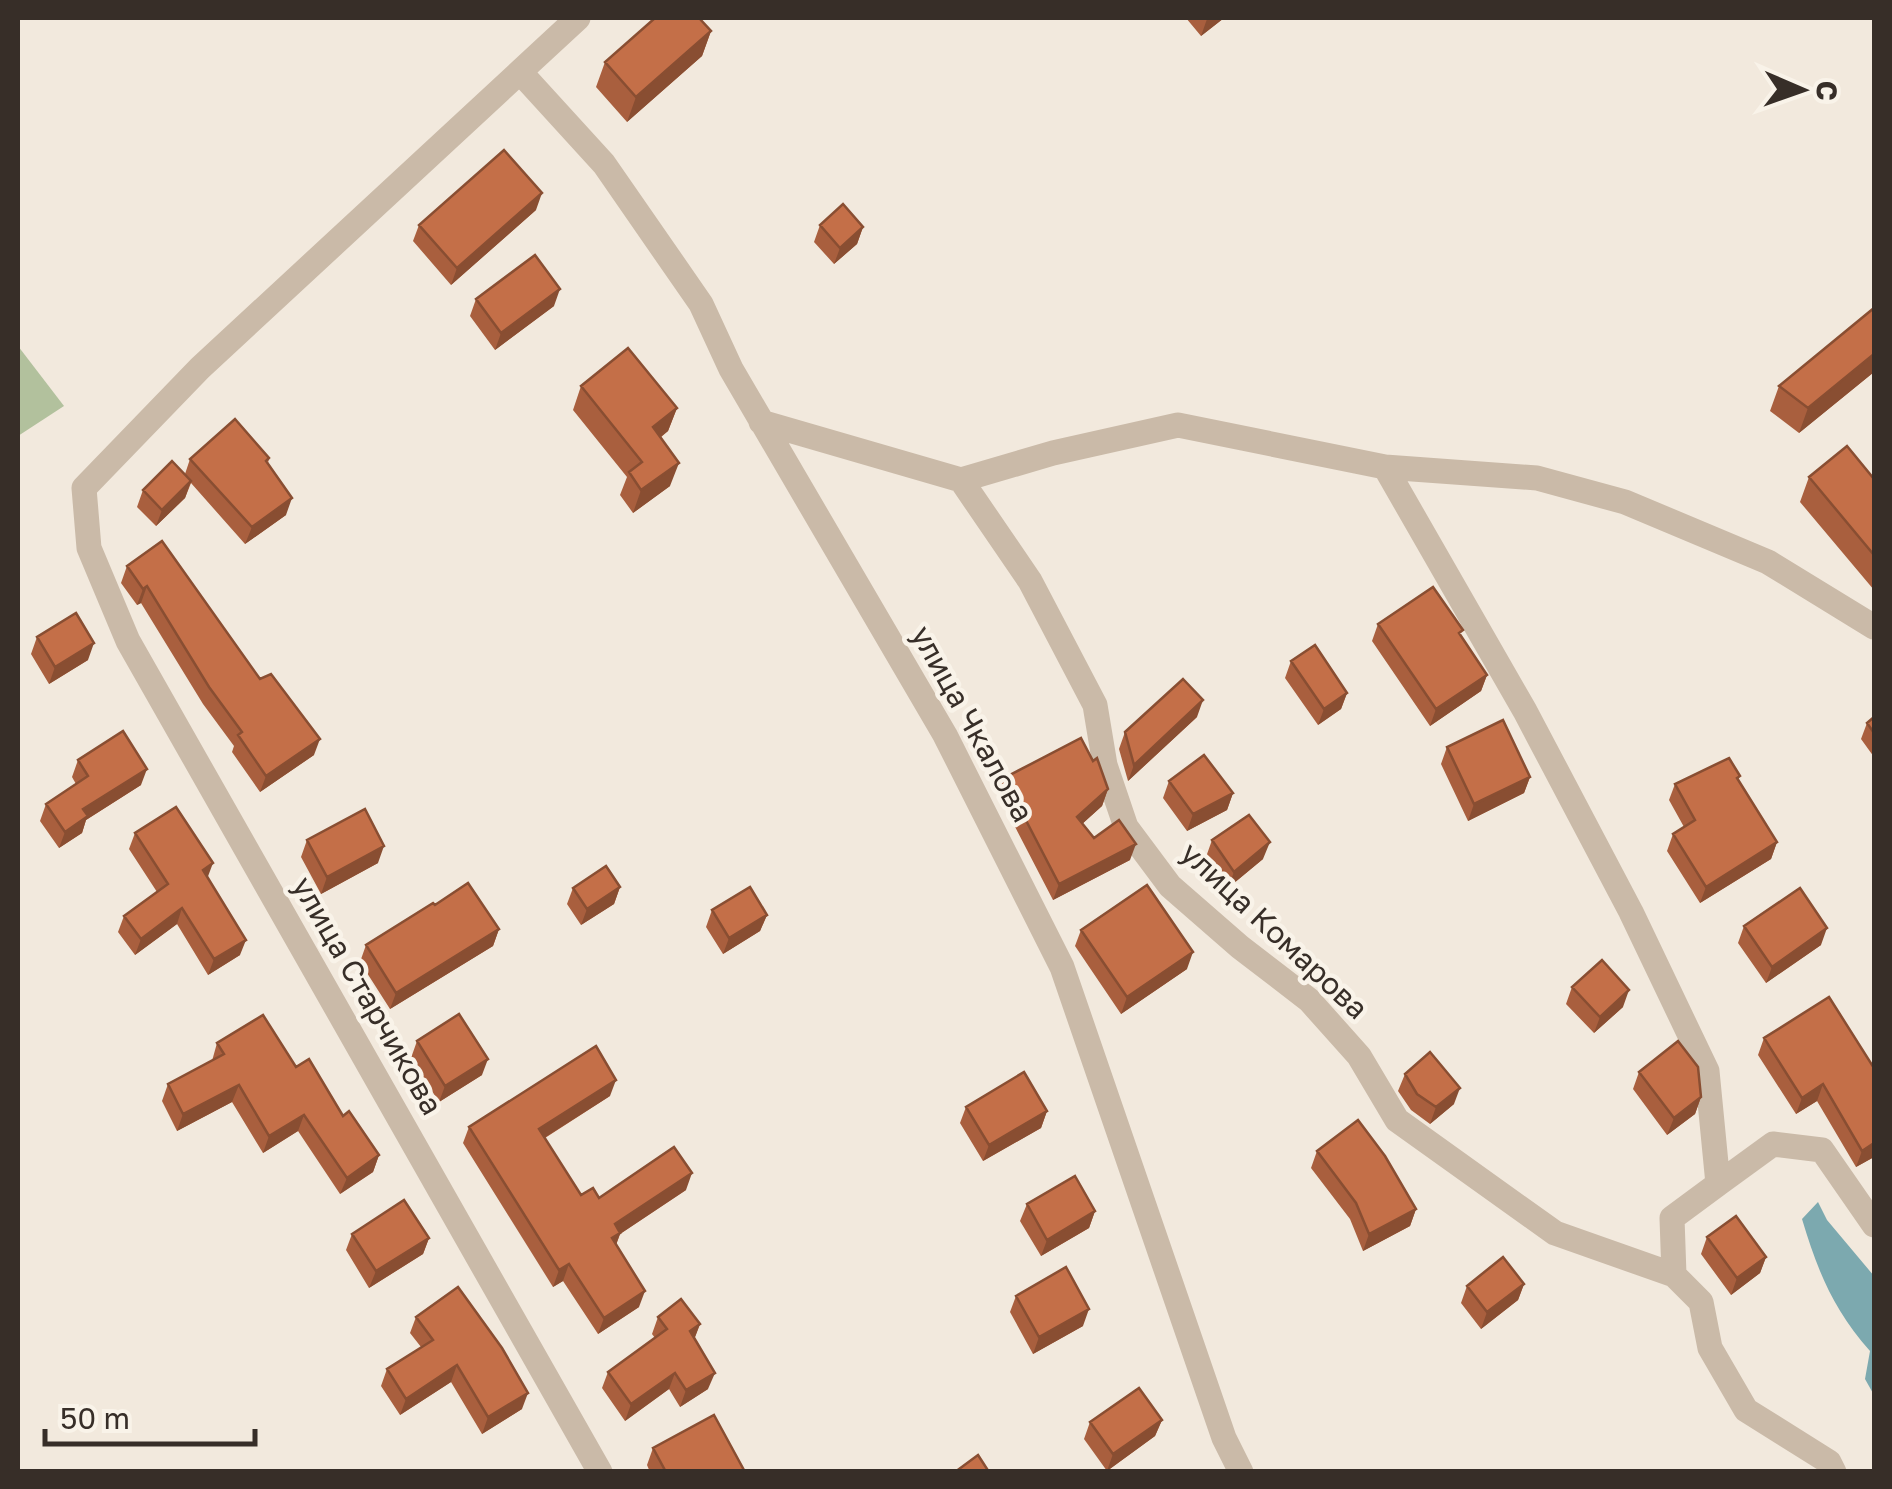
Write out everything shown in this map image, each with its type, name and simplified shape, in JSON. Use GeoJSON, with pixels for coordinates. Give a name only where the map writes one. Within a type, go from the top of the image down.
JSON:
{"type":"FeatureCollection","features":[{"type":"Feature","properties":{"kind":"street"},"geometry":{"type":"LineString","coordinates":[[521,73],[578,18]]}},
{"type":"Feature","properties":{"kind":"street","name":"улица Чкалова"},"geometry":{"type":"LineString","coordinates":[[521,73],[604,164],[700,304],[730,369],[945,735],[1062,967],[1224,1438],[1241,1472]]}},
{"type":"Feature","properties":{"kind":"street","name":"улица Старчикова"},"geometry":{"type":"LineString","coordinates":[[521,73],[200,368],[84,488],[89,548],[128,640],[600,1472]]}},
{"type":"Feature","properties":{"kind":"street"},"geometry":{"type":"LineString","coordinates":[[762,422],[961,480],[1053,453],[1178,425],[1385,466],[1536,478],[1626,502],[1768,562],[1874,627]]}},
{"type":"Feature","properties":{"kind":"street"},"geometry":{"type":"LineString","coordinates":[[1385,466],[1525,711],[1631,912],[1707,1070],[1718,1184]]}},
{"type":"Feature","properties":{"kind":"street","name":"улица Комарова"},"geometry":{"type":"LineString","coordinates":[[961,480],[1030,581],[1070,658],[1094,705],[1105,764],[1126,826],[1170,886],[1309,1000],[1360,1056],[1397,1120],[1555,1233],[1674,1274]]}},
{"type":"Feature","properties":{"kind":"street"},"geometry":{"type":"LineString","coordinates":[[1834,1472],[1829,1462],[1746,1410],[1710,1348],[1701,1302],[1674,1274],[1672,1218],[1773,1144],[1822,1150],[1874,1225]]}},
{"type":"Feature","properties":{"kind":"green space"},"geometry":{"type":"Polygon","coordinates":[[[18,346],[64,406],[18,436],[18,346]]]}},
{"type":"Feature","properties":{"kind":"water"},"geometry":{"type":"Polygon","coordinates":[[[1818,1202],[1827,1220],[1874,1276],[1874,1395],[1865,1379],[1870,1351],[1828,1289],[1802,1219],[1818,1202]]]}},
{"type":"Feature","properties":{"kind":"building"},"geometry":{"type":"Polygon","coordinates":[[[655,18],[699,18],[711,31],[636,97],[605,62],[655,18]]]}},
{"type":"Feature","properties":{"kind":"building"},"geometry":{"type":"Polygon","coordinates":[[[504,150],[542,193],[457,268],[419,225],[504,150]]]}},
{"type":"Feature","properties":{"kind":"building"},"geometry":{"type":"Polygon","coordinates":[[[843,204],[863,227],[840,248],[820,225],[843,204]]]}},
{"type":"Feature","properties":{"kind":"building"},"geometry":{"type":"Polygon","coordinates":[[[535,255],[560,289],[501,333],[476,299],[535,255]]]}},
{"type":"Feature","properties":{"kind":"building"},"geometry":{"type":"Polygon","coordinates":[[[1874,308],[1874,354],[1808,408],[1779,386],[1874,308]]]}},
{"type":"Feature","properties":{"kind":"building"},"geometry":{"type":"Polygon","coordinates":[[[628,348],[677,408],[653,427],[679,463],[641,490],[629,472],[642,462],[581,386],[628,348]]]}},
{"type":"Feature","properties":{"kind":"building"},"geometry":{"type":"Polygon","coordinates":[[[235,419],[269,458],[266,461],[292,498],[252,527],[190,459],[235,419]]]}},
{"type":"Feature","properties":{"kind":"building"},"geometry":{"type":"Polygon","coordinates":[[[1847,446],[1874,479],[1874,555],[1809,477],[1847,446]]]}},
{"type":"Feature","properties":{"kind":"building"},"geometry":{"type":"Polygon","coordinates":[[[172,461],[191,481],[162,510],[143,490],[172,461]]]}},
{"type":"Feature","properties":{"kind":"building"},"geometry":{"type":"Polygon","coordinates":[[[162,541],[260,679],[271,674],[320,739],[266,776],[238,735],[242,732],[209,687],[147,586],[143,589],[127,566],[162,541]]]}},
{"type":"Feature","properties":{"kind":"building"},"geometry":{"type":"Polygon","coordinates":[[[1433,587],[1463,630],[1459,633],[1487,675],[1436,709],[1378,624],[1433,587]]]}},
{"type":"Feature","properties":{"kind":"building"},"geometry":{"type":"Polygon","coordinates":[[[76,613],[94,643],[55,667],[37,637],[76,613]]]}},
{"type":"Feature","properties":{"kind":"building"},"geometry":{"type":"Polygon","coordinates":[[[1315,645],[1347,693],[1324,709],[1291,661],[1315,645]]]}},
{"type":"Feature","properties":{"kind":"building"},"geometry":{"type":"Polygon","coordinates":[[[1183,679],[1203,700],[1134,765],[1125,732],[1183,679]]]}},
{"type":"Feature","properties":{"kind":"building"},"geometry":{"type":"Polygon","coordinates":[[[1503,720],[1530,777],[1474,804],[1447,747],[1503,720]]]}},
{"type":"Feature","properties":{"kind":"building"},"geometry":{"type":"Polygon","coordinates":[[[123,731],[147,769],[83,809],[88,816],[65,832],[46,804],[88,776],[78,760],[123,731]]]}},
{"type":"Feature","properties":{"kind":"building"},"geometry":{"type":"Polygon","coordinates":[[[1081,738],[1093,761],[1097,758],[1108,789],[1077,817],[1094,838],[1119,820],[1136,844],[1059,884],[1004,778],[1081,738]]]}},
{"type":"Feature","properties":{"kind":"building"},"geometry":{"type":"Polygon","coordinates":[[[1204,755],[1233,793],[1193,814],[1169,781],[1204,755]]]}},
{"type":"Feature","properties":{"kind":"building"},"geometry":{"type":"Polygon","coordinates":[[[1729,758],[1777,842],[1706,887],[1673,834],[1695,820],[1675,784],[1729,758]]]}},
{"type":"Feature","properties":{"kind":"building"},"geometry":{"type":"Polygon","coordinates":[[[176,807],[213,863],[203,870],[246,940],[214,959],[182,908],[141,939],[124,916],[168,884],[135,833],[176,807]]]}},
{"type":"Feature","properties":{"kind":"building"},"geometry":{"type":"Polygon","coordinates":[[[365,809],[384,846],[327,877],[307,840],[365,809]]]}},
{"type":"Feature","properties":{"kind":"building"},"geometry":{"type":"Polygon","coordinates":[[[1249,815],[1270,842],[1234,872],[1212,840],[1249,815]]]}},
{"type":"Feature","properties":{"kind":"building"},"geometry":{"type":"Polygon","coordinates":[[[606,866],[620,887],[587,909],[573,888],[606,866]]]}},
{"type":"Feature","properties":{"kind":"building"},"geometry":{"type":"Polygon","coordinates":[[[468,883],[499,929],[396,993],[366,945],[468,883]]]}},
{"type":"Feature","properties":{"kind":"building"},"geometry":{"type":"Polygon","coordinates":[[[1147,885],[1193,952],[1127,997],[1081,930],[1147,885]]]}},
{"type":"Feature","properties":{"kind":"building"},"geometry":{"type":"Polygon","coordinates":[[[750,887],[767,915],[729,938],[712,910],[750,887]]]}},
{"type":"Feature","properties":{"kind":"building"},"geometry":{"type":"Polygon","coordinates":[[[1800,888],[1827,928],[1772,967],[1744,926],[1800,888]]]}},
{"type":"Feature","properties":{"kind":"building"},"geometry":{"type":"Polygon","coordinates":[[[1602,960],[1629,990],[1600,1017],[1572,987],[1602,960]]]}},
{"type":"Feature","properties":{"kind":"building"},"geometry":{"type":"Polygon","coordinates":[[[1829,997],[1874,1068],[1874,1143],[1862,1151],[1823,1084],[1802,1098],[1764,1038],[1829,997]]]}},
{"type":"Feature","properties":{"kind":"building"},"geometry":{"type":"Polygon","coordinates":[[[459,1014],[488,1059],[445,1086],[417,1041],[459,1014]]]}},
{"type":"Feature","properties":{"kind":"building"},"geometry":{"type":"Polygon","coordinates":[[[263,1015],[296,1067],[309,1059],[343,1116],[349,1111],[379,1155],[347,1178],[304,1115],[269,1136],[239,1085],[183,1114],[168,1084],[224,1054],[217,1043],[263,1015]]]}},
{"type":"Feature","properties":{"kind":"building"},"geometry":{"type":"Polygon","coordinates":[[[1678,1041],[1698,1067],[1701,1097],[1674,1118],[1639,1072],[1678,1041]]]}},
{"type":"Feature","properties":{"kind":"building"},"geometry":{"type":"Polygon","coordinates":[[[596,1046],[616,1080],[539,1129],[581,1195],[593,1188],[599,1198],[674,1147],[692,1173],[615,1224],[620,1233],[612,1238],[645,1291],[604,1318],[569,1264],[559,1270],[469,1127],[596,1046]]]}},
{"type":"Feature","properties":{"kind":"building"},"geometry":{"type":"Polygon","coordinates":[[[1430,1052],[1460,1088],[1436,1107],[1417,1094],[1405,1074],[1430,1052]]]}},
{"type":"Feature","properties":{"kind":"building"},"geometry":{"type":"Polygon","coordinates":[[[1024,1072],[1047,1111],[989,1145],[966,1107],[1024,1072]]]}},
{"type":"Feature","properties":{"kind":"building"},"geometry":{"type":"Polygon","coordinates":[[[1358,1120],[1416,1209],[1369,1234],[1356,1203],[1317,1151],[1358,1120]]]}},
{"type":"Feature","properties":{"kind":"building"},"geometry":{"type":"Polygon","coordinates":[[[1075,1176],[1095,1211],[1047,1240],[1027,1204],[1075,1176]]]}},
{"type":"Feature","properties":{"kind":"building"},"geometry":{"type":"Polygon","coordinates":[[[404,1200],[429,1238],[376,1271],[352,1234],[404,1200]]]}},
{"type":"Feature","properties":{"kind":"building"},"geometry":{"type":"Polygon","coordinates":[[[1736,1216],[1766,1257],[1737,1278],[1707,1237],[1736,1216]]]}},
{"type":"Feature","properties":{"kind":"building"},"geometry":{"type":"Polygon","coordinates":[[[1503,1257],[1524,1284],[1487,1312],[1467,1286],[1503,1257]]]}},
{"type":"Feature","properties":{"kind":"building"},"geometry":{"type":"Polygon","coordinates":[[[1066,1267],[1089,1309],[1039,1337],[1016,1296],[1066,1267]]]}},
{"type":"Feature","properties":{"kind":"building"},"geometry":{"type":"Polygon","coordinates":[[[458,1287],[502,1348],[528,1393],[488,1417],[457,1365],[406,1399],[387,1369],[433,1340],[416,1317],[458,1287]]]}},
{"type":"Feature","properties":{"kind":"building"},"geometry":{"type":"Polygon","coordinates":[[[681,1299],[700,1324],[690,1331],[715,1373],[686,1390],[675,1373],[631,1404],[608,1372],[667,1329],[658,1317],[681,1299]]]}},
{"type":"Feature","properties":{"kind":"building"},"geometry":{"type":"Polygon","coordinates":[[[1139,1388],[1162,1420],[1113,1454],[1090,1422],[1139,1388]]]}},
{"type":"Feature","properties":{"kind":"building"},"geometry":{"type":"Polygon","coordinates":[[[714,1415],[745,1472],[666,1472],[653,1448],[714,1415]]]}},
{"type":"Feature","properties":{"kind":"building"},"geometry":{"type":"Polygon","coordinates":[[[978,1455],[989,1472],[955,1472],[978,1455]]]}}]}
